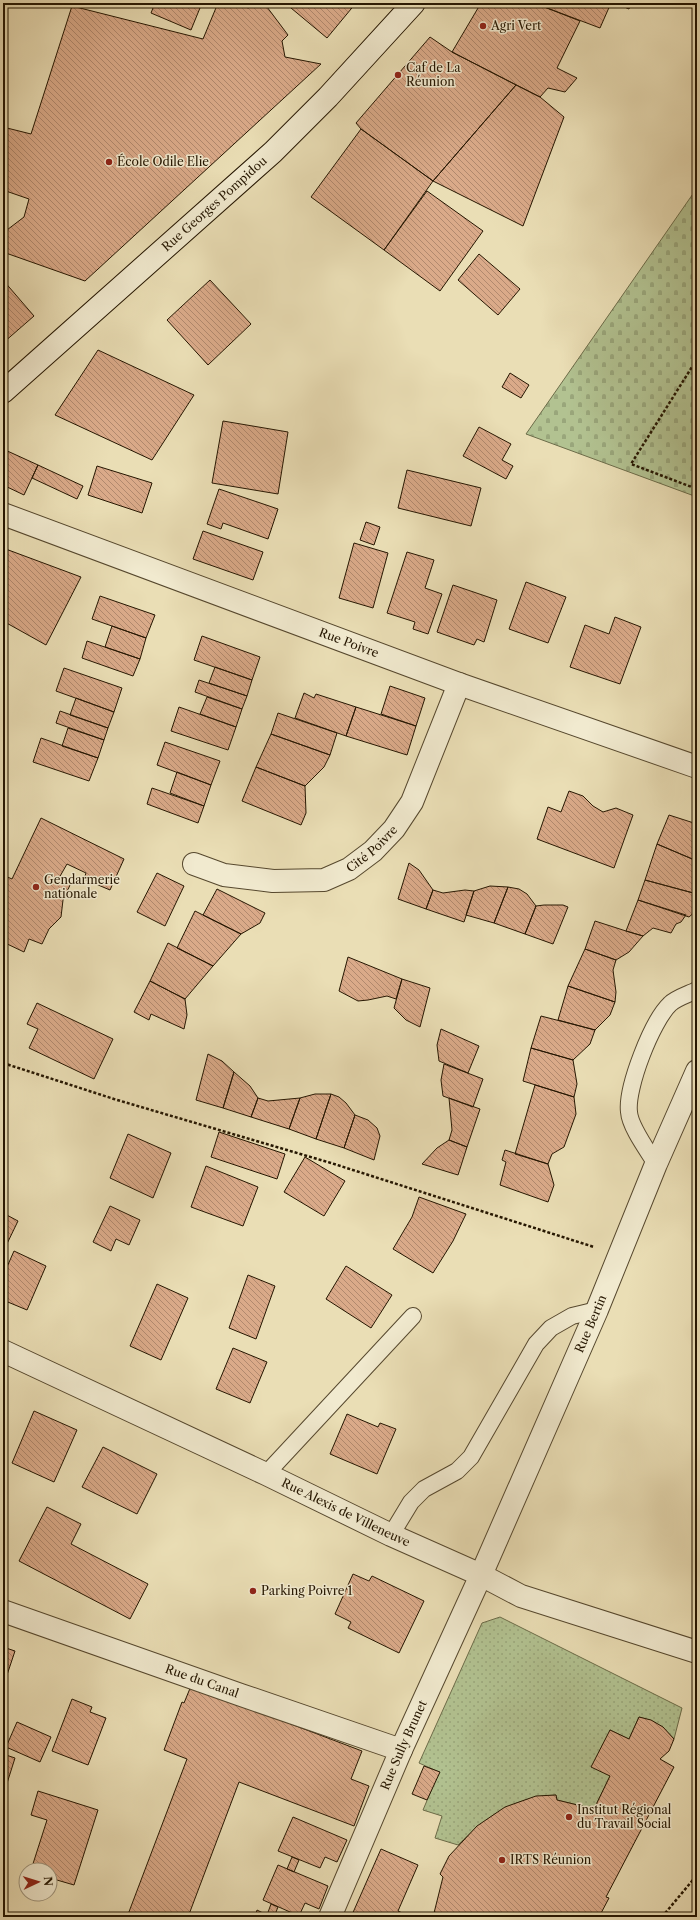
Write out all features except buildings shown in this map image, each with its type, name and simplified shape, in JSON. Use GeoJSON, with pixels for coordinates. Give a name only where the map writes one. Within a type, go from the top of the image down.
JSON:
{"type":"FeatureCollection","features":[{"type":"Feature","properties":{"kind":"street","name":"Rue Georges Pompidou"},"geometry":{"type":"LineString","coordinates":[[3,392],[273,152],[328,97],[414,3]]}},
{"type":"Feature","properties":{"kind":"street","name":"Rue Poivre"},"geometry":{"type":"LineString","coordinates":[[3,514],[460,684],[697,767]]}},
{"type":"Feature","properties":{"kind":"street","name":"Cité Poivre"},"geometry":{"type":"LineString","coordinates":[[194,864],[224,875],[274,881],[324,880],[349,869],[373,851],[394,829],[412,802],[460,684]]}},
{"type":"Feature","properties":{"kind":"street","name":"Rue Bertin"},"geometry":{"type":"LineString","coordinates":[[480,1575],[597,1310],[656,1164],[697,1071]]}},
{"type":"Feature","properties":{"kind":"street","name":"Rue Alexis de Villeneuve"},"geometry":{"type":"LineString","coordinates":[[3,1351],[266,1474],[391,1535],[480,1575],[521,1596],[697,1652]]}},
{"type":"Feature","properties":{"kind":"street","name":"Rue Sully Brunet"},"geometry":{"type":"LineString","coordinates":[[330,1917],[401,1750],[480,1575]]}},
{"type":"Feature","properties":{"kind":"street","name":"Rue du Canal"},"geometry":{"type":"LineString","coordinates":[[3,1610],[241,1695],[401,1750]]}},
{"type":"Feature","properties":{"kind":"lane"},"geometry":{"type":"LineString","coordinates":[[656,1164],[640,1139],[629,1112],[633,1081],[652,1029],[670,1004],[697,990]]}},
{"type":"Feature","properties":{"kind":"lane"},"geometry":{"type":"LineString","coordinates":[[391,1535],[411,1502],[424,1490],[457,1471],[471,1457],[536,1344],[551,1328],[572,1316],[597,1310]]}},
{"type":"Feature","properties":{"kind":"lane"},"geometry":{"type":"LineString","coordinates":[[266,1474],[413,1316]]}},
{"type":"Feature","properties":{"kind":"path"},"geometry":{"type":"LineString","coordinates":[[697,359],[631,464],[697,489]]}},
{"type":"Feature","properties":{"kind":"path"},"geometry":{"type":"LineString","coordinates":[[3,1063],[114,1099],[331,1162],[619,1255]]}},
{"type":"Feature","properties":{"kind":"path"},"geometry":{"type":"LineString","coordinates":[[662,1917],[697,1875]]}},
{"type":"Feature","properties":{"kind":"green space"},"geometry":{"type":"Polygon","coordinates":[[[697,188],[697,497],[526,434],[697,188]]]}},
{"type":"Feature","properties":{"kind":"green space"},"geometry":{"type":"Polygon","coordinates":[[[500,1617],[682,1708],[674,1739],[658,1725],[650,1720],[639,1717],[629,1739],[610,1730],[610,1776],[594,1809],[557,1800],[556,1795],[527,1800],[514,1804],[491,1817],[458,1845],[435,1838],[442,1816],[423,1810],[439,1772],[419,1763],[482,1623],[500,1617]]]}},
{"type":"Feature","properties":{"kind":"place","name":"Agri Vert"},"geometry":{"type":"Point","coordinates":[483,26]}},
{"type":"Feature","properties":{"kind":"place","name":"Caf de La Réunion"},"geometry":{"type":"Point","coordinates":[398,75]}},
{"type":"Feature","properties":{"kind":"place","name":"École Odile Elie"},"geometry":{"type":"Point","coordinates":[109,162]}},
{"type":"Feature","properties":{"kind":"place","name":"Gendarmerie nationale"},"geometry":{"type":"Point","coordinates":[36,887]}},
{"type":"Feature","properties":{"kind":"place","name":"Parking Poivre 1"},"geometry":{"type":"Point","coordinates":[253,1591]}},
{"type":"Feature","properties":{"kind":"place","name":"Institut Régional du Travail Social"},"geometry":{"type":"Point","coordinates":[569,1817]}},
{"type":"Feature","properties":{"kind":"place","name":"IRTS Réunion"},"geometry":{"type":"Point","coordinates":[502,1860]}}]}
